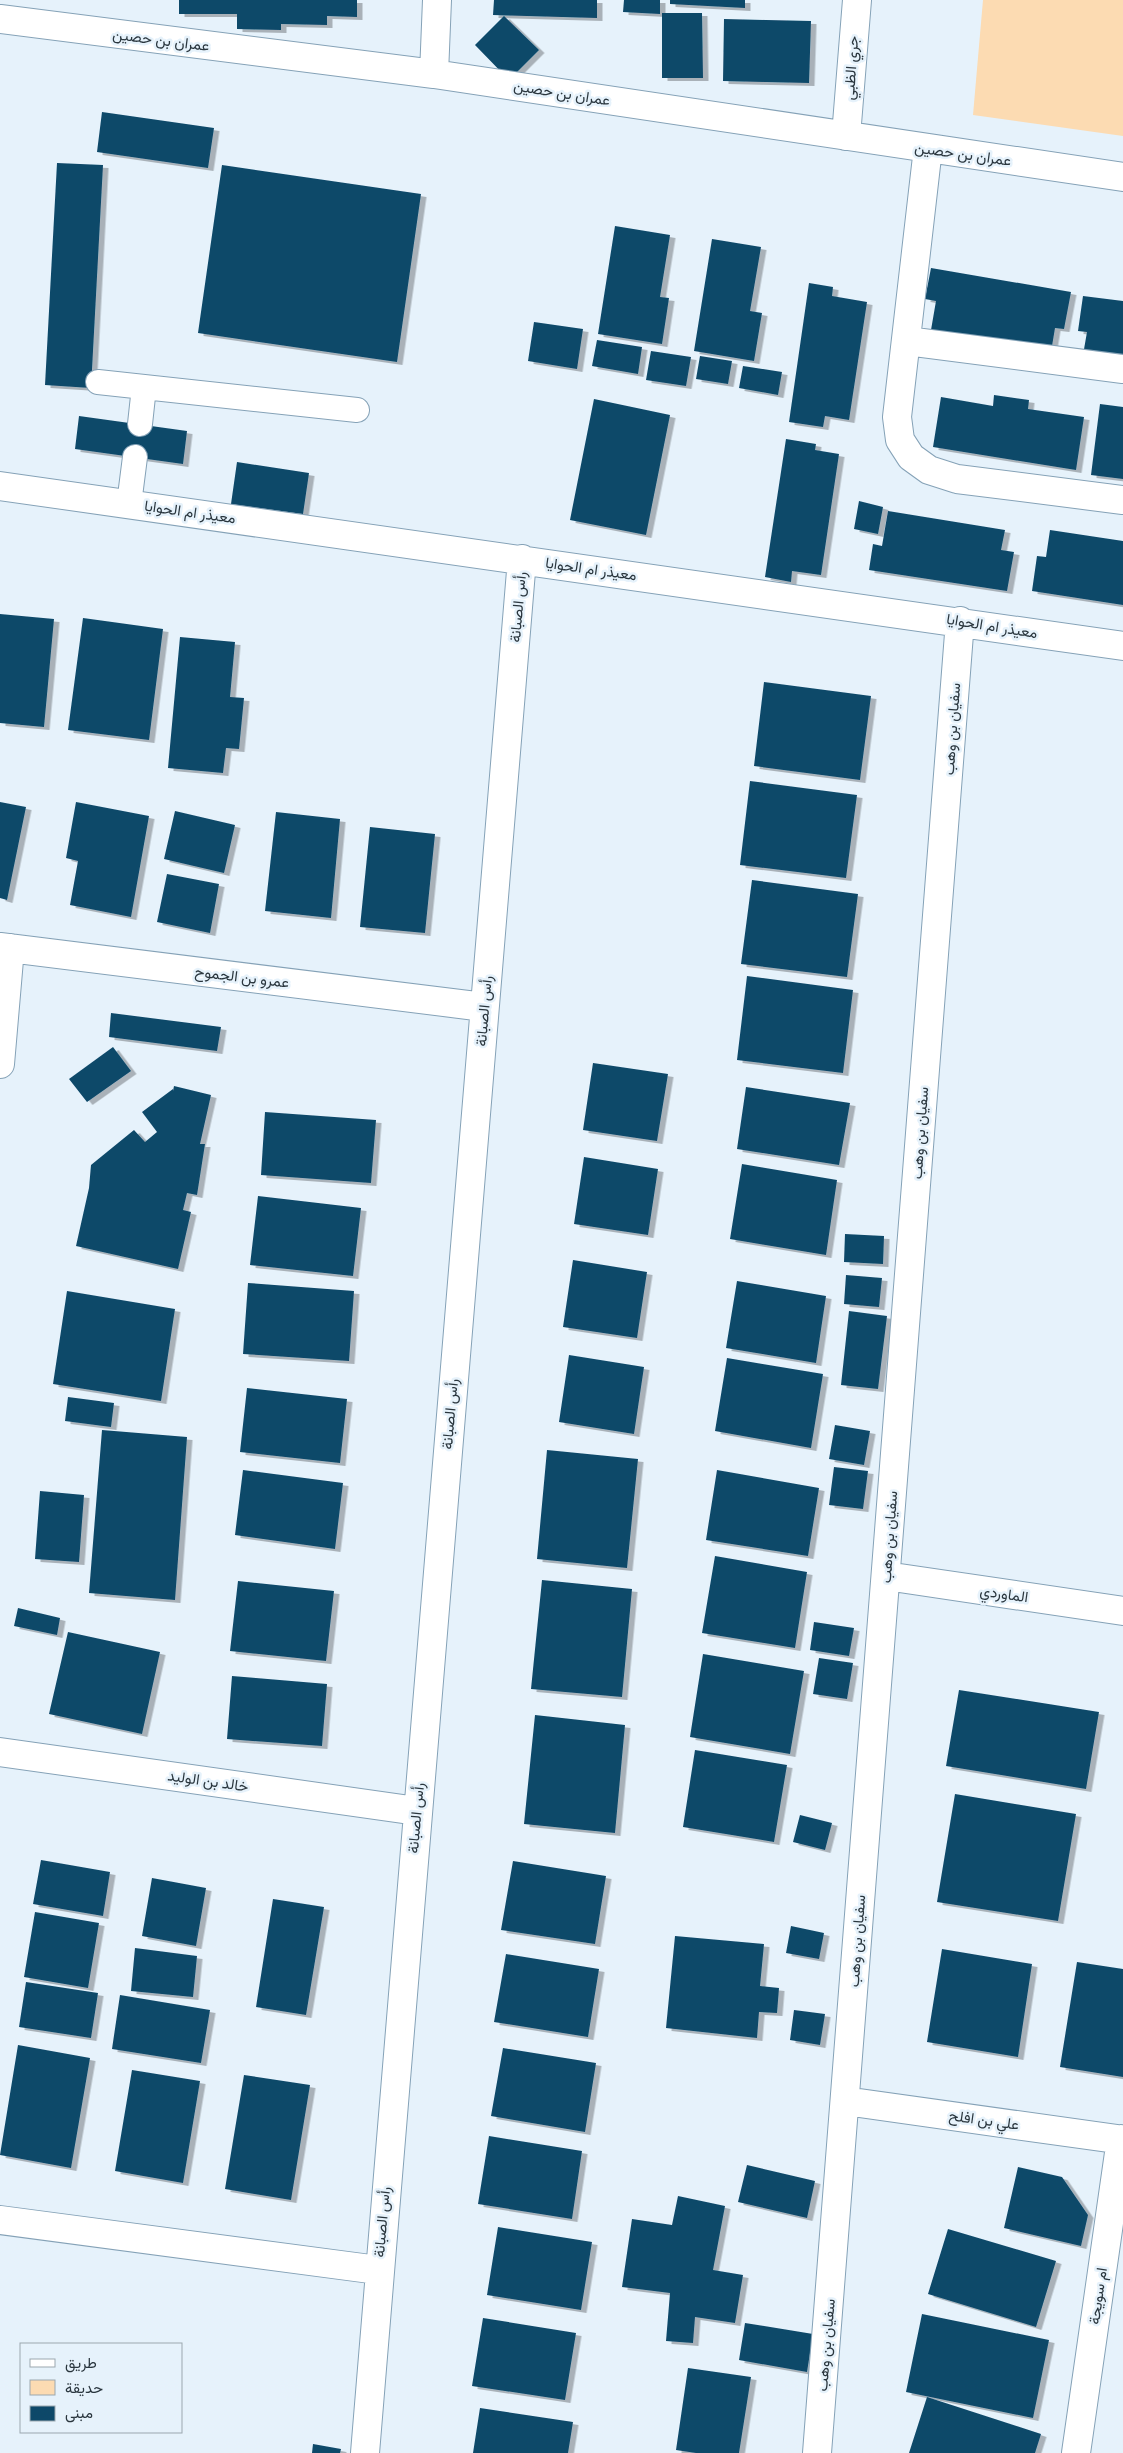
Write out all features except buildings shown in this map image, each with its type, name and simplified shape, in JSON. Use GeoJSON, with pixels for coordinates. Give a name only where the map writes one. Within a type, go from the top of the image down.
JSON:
{"type":"FeatureCollection","features":[{"type":"Feature","properties":{"kind":"street"},"geometry":{"type":"LineString","coordinates":[[0,25],[1,0]]}},
{"type":"Feature","properties":{"kind":"street"},"geometry":{"type":"LineString","coordinates":[[434,74],[437,0]]}},
{"type":"Feature","properties":{"kind":"street","name":"جري الظبي"},"geometry":{"type":"LineString","coordinates":[[846,136],[857,0]]}},
{"type":"Feature","properties":{"kind":"street","name":"عمران بن حصين"},"geometry":{"type":"LineString","coordinates":[[0,19],[434,74],[1123,177]]}},
{"type":"Feature","properties":{"kind":"street"},"geometry":{"type":"LineString","coordinates":[[928,148],[897,417],[900,440],[910,457],[929,470],[957,478],[1123,500]]}},
{"type":"Feature","properties":{"kind":"street"},"geometry":{"type":"LineString","coordinates":[[907,341],[1123,369]]}},
{"type":"Feature","properties":{"kind":"street","name":"معيذر ام الحوايا"},"geometry":{"type":"LineString","coordinates":[[0,486],[960,621],[1123,646]]}},
{"type":"Feature","properties":{"kind":"street","name":"رأس الصبانة"},"geometry":{"type":"LineString","coordinates":[[365,2453],[378,2270],[522,559]]}},
{"type":"Feature","properties":{"kind":"street","name":"سفيان بن وهب"},"geometry":{"type":"LineString","coordinates":[[817,2453],[960,621]]}},
{"type":"Feature","properties":{"kind":"street"},"geometry":{"type":"LineString","coordinates":[[0,1064],[5,948]]}},
{"type":"Feature","properties":{"kind":"street","name":"عمرو بن الجموح"},"geometry":{"type":"LineString","coordinates":[[5,948],[484,1007]]}},
{"type":"Feature","properties":{"kind":"street","name":"الماوردي"},"geometry":{"type":"LineString","coordinates":[[886,1576],[1123,1611]]}},
{"type":"Feature","properties":{"kind":"street","name":"خالد بن الوليد"},"geometry":{"type":"LineString","coordinates":[[0,1752],[417,1811]]}},
{"type":"Feature","properties":{"kind":"street","name":"علي بن افلح"},"geometry":{"type":"LineString","coordinates":[[845,2101],[1122,2139]]}},
{"type":"Feature","properties":{"kind":"street","name":"ام سويجة"},"geometry":{"type":"LineString","coordinates":[[1076,2453],[1122,2139]]}},
{"type":"Feature","properties":{"kind":"street","name":"رأس الصبانة"},"geometry":{"type":"LineString","coordinates":[[0,2220],[378,2270]]}},
{"type":"Feature","properties":{"kind":"lane"},"geometry":{"type":"LineString","coordinates":[[98,382],[357,410]]}},
{"type":"Feature","properties":{"kind":"lane"},"geometry":{"type":"LineString","coordinates":[[140,424],[144,387]]}},
{"type":"Feature","properties":{"kind":"lane"},"geometry":{"type":"LineString","coordinates":[[129,504],[136,458]]}},
{"type":"Feature","properties":{"kind":"green space"},"geometry":{"type":"Polygon","coordinates":[[[983,0],[1123,0],[1123,136],[973,115],[983,0]]]}}]}
